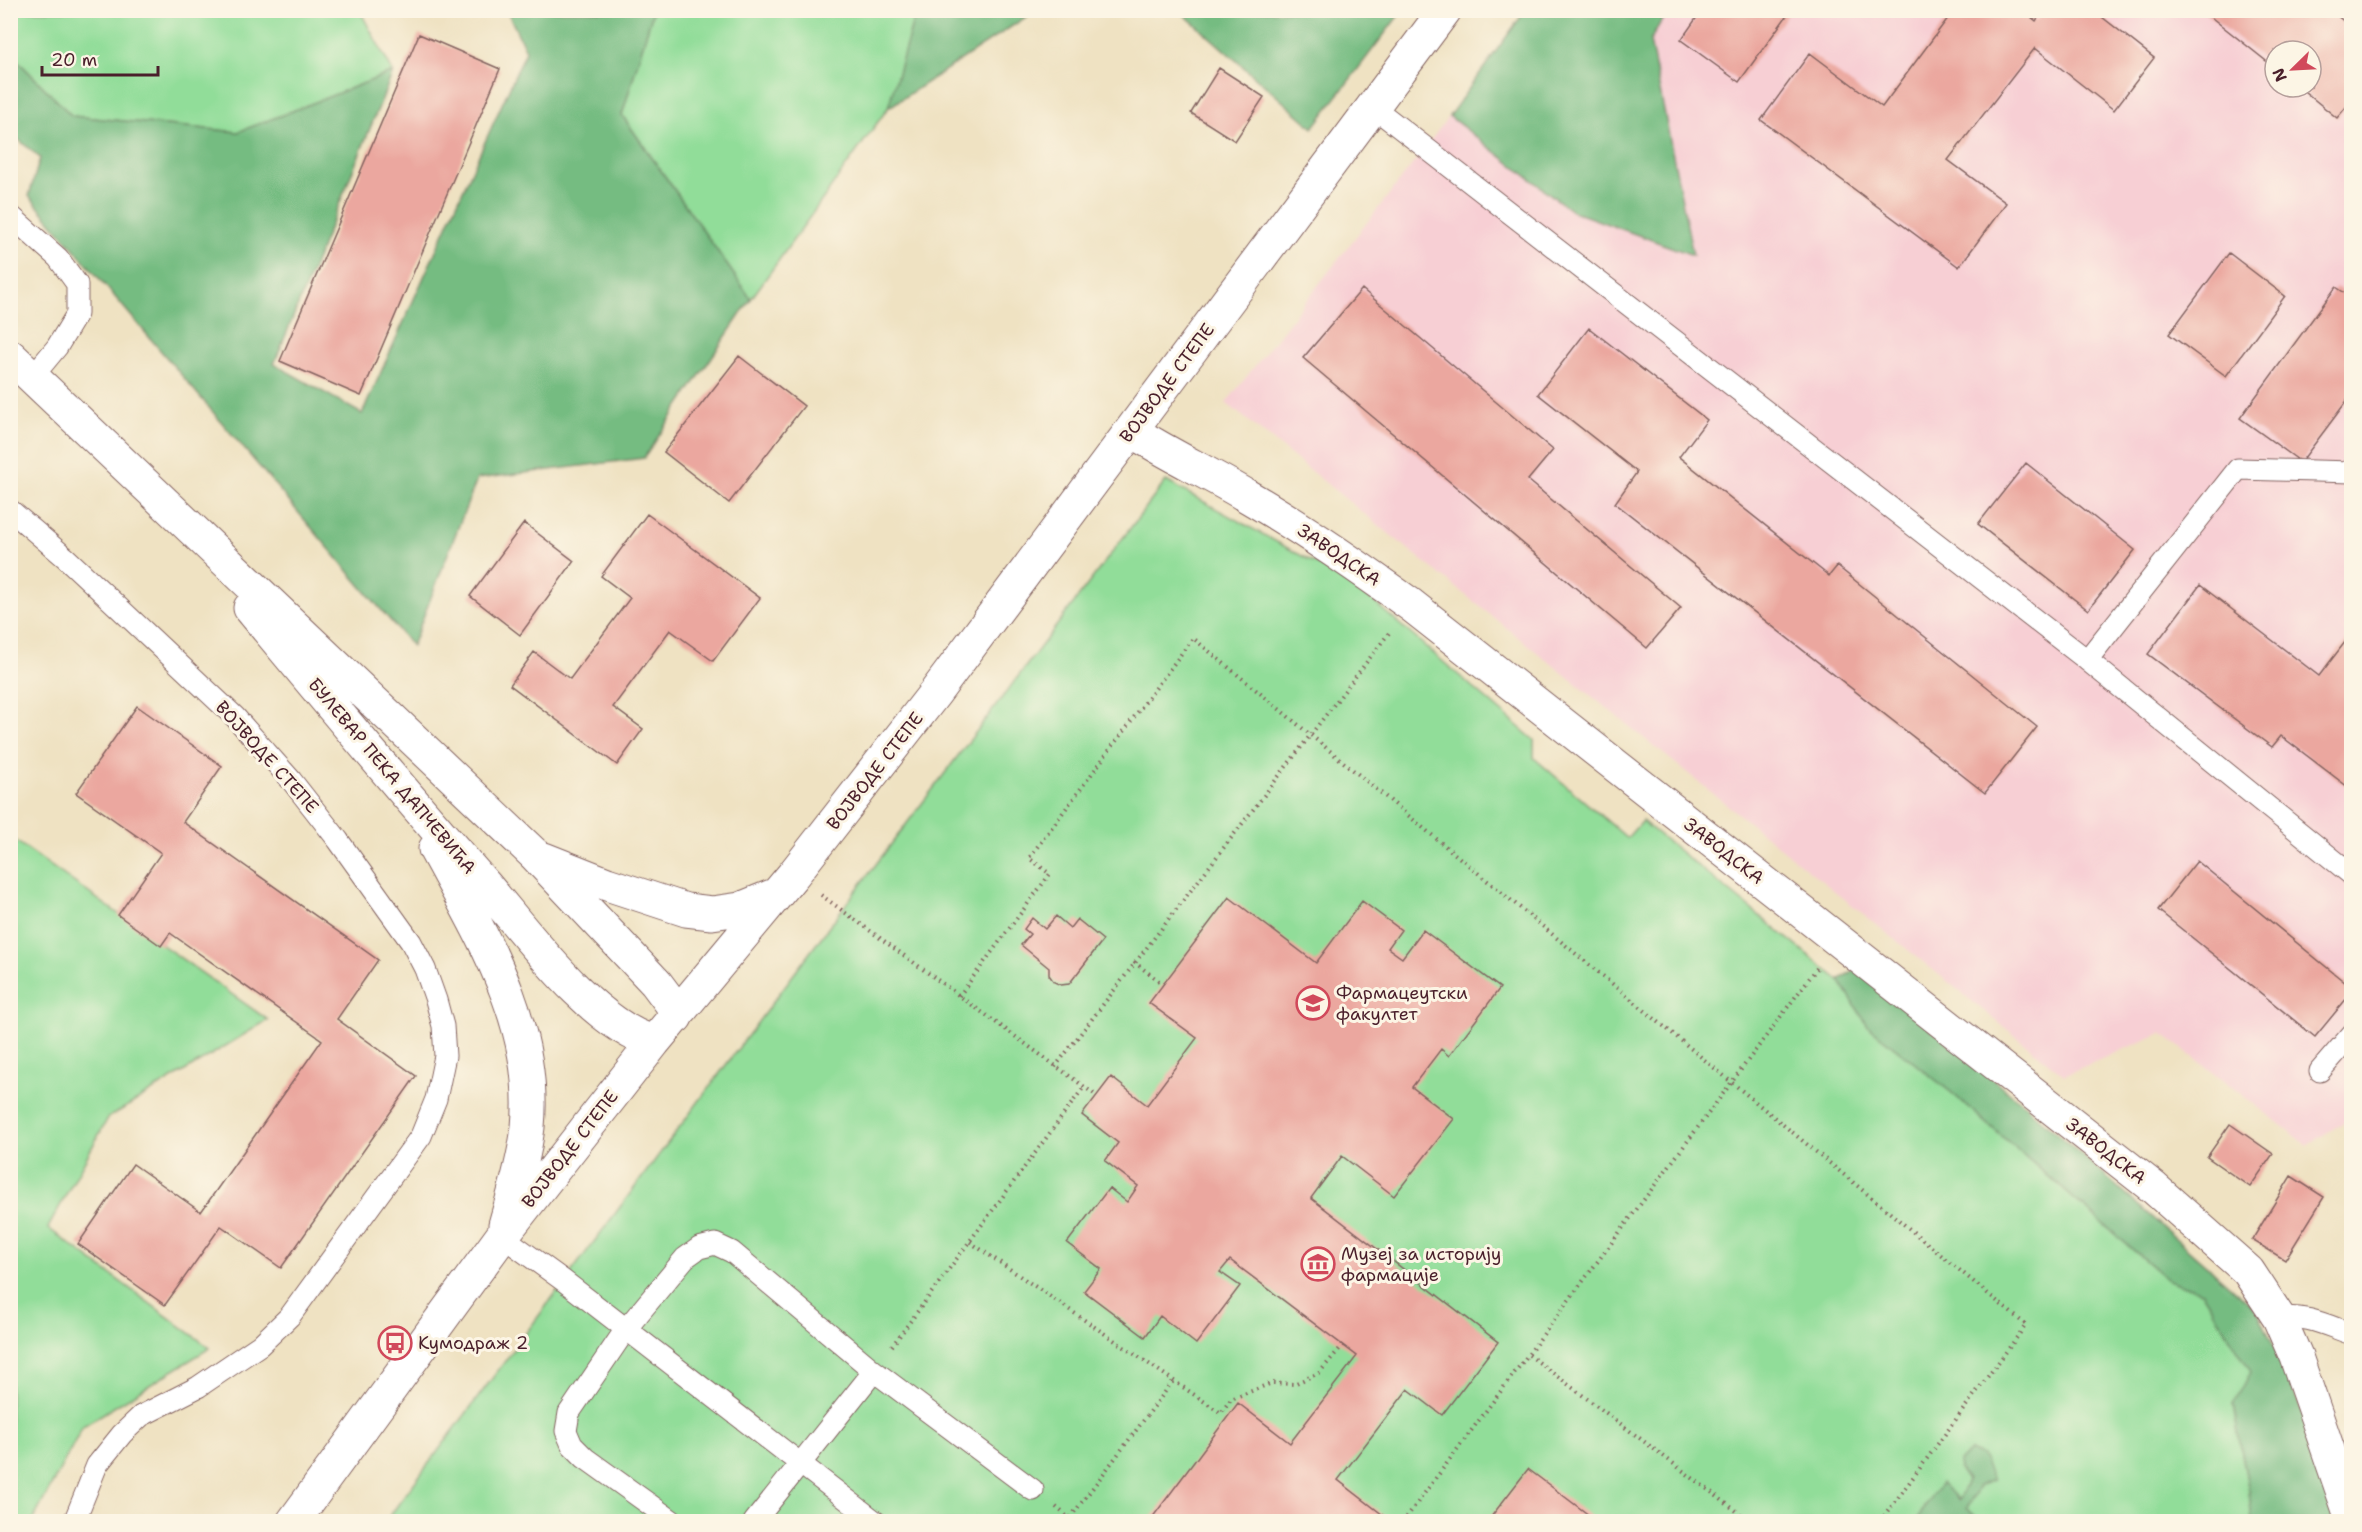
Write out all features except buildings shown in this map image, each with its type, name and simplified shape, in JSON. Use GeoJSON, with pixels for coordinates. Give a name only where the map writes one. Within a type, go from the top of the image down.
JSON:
{"type":"FeatureCollection","features":[{"type":"Feature","properties":{"kind":"street","name":"ВОЈВОДЕ СТЕПЕ"},"geometry":{"type":"LineString","coordinates":[[293,1521],[502,1236],[654,1042],[786,884],[935,693],[1445,10]]}},
{"type":"Feature","properties":{"kind":"street","name":"БУЛЕВАР ПЕКА ДАПЧЕВИЋА"},"geometry":{"type":"LineString","coordinates":[[22,366],[534,854],[656,983],[676,1017]]}},
{"type":"Feature","properties":{"kind":"street","name":"ЗАВОДСКА"},"geometry":{"type":"LineString","coordinates":[[1132,430],[1157,447],[1246,495],[1325,544],[1411,605],[2154,1188],[2248,1271],[2279,1318],[2296,1357],[2349,1504]]}},
{"type":"Feature","properties":{"kind":"street","name":"БУЛЕВАР ПЕКА ДАПЧЕВИЋА"},"geometry":{"type":"LineString","coordinates":[[149,487],[409,800],[575,989],[619,1027],[639,1038],[654,1042]]}},
{"type":"Feature","properties":{"kind":"street"},"geometry":{"type":"LineString","coordinates":[[409,800],[508,991],[519,1032],[527,1073],[528,1127],[502,1236]]}},
{"type":"Feature","properties":{"kind":"street"},"geometry":{"type":"LineString","coordinates":[[534,854],[607,884],[686,910],[712,913],[740,909],[786,884]]}},
{"type":"Feature","properties":{"kind":"lane"},"geometry":{"type":"LineString","coordinates":[[1373,107],[2087,660],[2352,875]]}},
{"type":"Feature","properties":{"kind":"lane"},"geometry":{"type":"LineString","coordinates":[[10,215],[58,258],[77,284],[77,314],[57,347],[22,366]]}},
{"type":"Feature","properties":{"kind":"lane"},"geometry":{"type":"LineString","coordinates":[[2087,660],[2238,469],[2352,472]]}},
{"type":"Feature","properties":{"kind":"lane","name":"ВОЈВОДЕ СТЕПЕ"},"geometry":{"type":"LineString","coordinates":[[10,510],[66,558],[235,717],[291,780],[338,840],[411,942],[425,969],[436,1000],[443,1026],[445,1056],[436,1099],[421,1136],[290,1316],[260,1345],[198,1387],[141,1416],[122,1434],[97,1465],[74,1521]]}},
{"type":"Feature","properties":{"kind":"lane"},"geometry":{"type":"LineString","coordinates":[[2320,1071],[2352,1034]]}},
{"type":"Feature","properties":{"kind":"lane"},"geometry":{"type":"LineString","coordinates":[[502,1236],[876,1521]]}},
{"type":"Feature","properties":{"kind":"lane"},"geometry":{"type":"LineString","coordinates":[[674,1521],[585,1458],[572,1445],[566,1431],[569,1413],[626,1329],[685,1258],[699,1248],[715,1244],[732,1252],[874,1371],[1034,1490]]}},
{"type":"Feature","properties":{"kind":"lane"},"geometry":{"type":"LineString","coordinates":[[2279,1318],[2291,1316],[2305,1318],[2352,1334]]}},
{"type":"Feature","properties":{"kind":"lane"},"geometry":{"type":"LineString","coordinates":[[754,1521],[874,1371]]}},
{"type":"Feature","properties":{"kind":"path"},"geometry":{"type":"LineString","coordinates":[[1055,1067],[1411,605]]}},
{"type":"Feature","properties":{"kind":"path"},"geometry":{"type":"LineString","coordinates":[[959,996],[1050,874],[1029,858],[1193,638],[2026,1325],[1880,1521]]}},
{"type":"Feature","properties":{"kind":"path"},"geometry":{"type":"LineString","coordinates":[[786,884],[959,996],[1097,1096]]}},
{"type":"Feature","properties":{"kind":"path"},"geometry":{"type":"LineString","coordinates":[[1403,1521],[1837,940]]}},
{"type":"Feature","properties":{"kind":"path"},"geometry":{"type":"LineString","coordinates":[[1134,962],[1163,984]]}},
{"type":"Feature","properties":{"kind":"path"},"geometry":{"type":"LineString","coordinates":[[874,1371],[1084,1087]]}},
{"type":"Feature","properties":{"kind":"path"},"geometry":{"type":"LineString","coordinates":[[970,1242],[1221,1413],[1231,1399],[1272,1383],[1294,1384],[1319,1373],[1344,1345]]}},
{"type":"Feature","properties":{"kind":"path"},"geometry":{"type":"LineString","coordinates":[[1529,1355],[1751,1521]]}},
{"type":"Feature","properties":{"kind":"path"},"geometry":{"type":"LineString","coordinates":[[1066,1521],[1174,1380]]}},
{"type":"Feature","properties":{"kind":"shaded area"},"geometry":{"type":"Polygon","coordinates":[[[1525,11],[2351,11],[2351,1118],[2307,1145],[2162,1033],[2064,1075],[1226,403],[1426,147],[1525,11]]]}},
{"type":"Feature","properties":{"kind":"green space"},"geometry":{"type":"Polygon","coordinates":[[[916,10],[1035,11],[888,108],[916,10]]]}},
{"type":"Feature","properties":{"kind":"green space"},"geometry":{"type":"Polygon","coordinates":[[[10,11],[360,11],[393,72],[238,132],[72,116],[11,54],[10,11]]]}},
{"type":"Feature","properties":{"kind":"green space"},"geometry":{"type":"Polygon","coordinates":[[[507,11],[653,11],[622,115],[751,299],[644,458],[477,479],[412,646],[29,196],[40,158],[11,133],[11,54],[72,116],[238,132],[393,72],[274,364],[362,414],[526,51],[507,11]]]}},
{"type":"Feature","properties":{"kind":"green space"},"geometry":{"type":"Polygon","coordinates":[[[653,11],[916,11],[888,108],[751,299],[622,115],[653,11]]]}},
{"type":"Feature","properties":{"kind":"green space"},"geometry":{"type":"Polygon","coordinates":[[[1180,11],[1402,11],[1313,128],[1180,11]]]}},
{"type":"Feature","properties":{"kind":"green space"},"geometry":{"type":"Polygon","coordinates":[[[1525,11],[1667,11],[1650,41],[1693,255],[1572,211],[1449,116],[1525,11]]]}},
{"type":"Feature","properties":{"kind":"green space","name":"Фармацеутски факултет"},"geometry":{"type":"Polygon","coordinates":[[[1166,481],[1353,584],[1534,740],[1534,758],[1627,838],[1642,821],[1839,980],[1868,1026],[1952,1093],[2168,1280],[2202,1292],[2252,1372],[2233,1405],[2249,1491],[2252,1521],[1980,1521],[1967,1509],[1979,1486],[1993,1480],[1960,1470],[1967,1480],[1959,1501],[1941,1484],[1918,1519],[1921,1522],[385,1522],[855,892],[1166,481]]]}},
{"type":"Feature","properties":{"kind":"green space"},"geometry":{"type":"Polygon","coordinates":[[[10,837],[268,1020],[108,1118],[48,1228],[210,1348],[83,1426],[32,1522],[10,1521],[10,837]]]}},
{"type":"Feature","properties":{"kind":"green space"},"geometry":{"type":"Polygon","coordinates":[[[1857,969],[2020,1101],[2258,1311],[2299,1404],[2337,1521],[2252,1521],[2249,1491],[2233,1405],[2251,1372],[2202,1292],[2168,1280],[1952,1093],[1868,1026],[1839,980],[1857,969]]]}},
{"type":"Feature","properties":{"kind":"green space"},"geometry":{"type":"Polygon","coordinates":[[[1970,1451],[1982,1456],[1993,1480],[1979,1486],[1967,1508],[1980,1521],[1921,1521],[1918,1519],[1924,1506],[1941,1483],[1959,1500],[1967,1480],[1960,1470],[1959,1462],[1970,1451]]]}},
{"type":"Feature","properties":{"kind":"place","name":"Фармацеутски факултет"},"geometry":{"type":"Point","coordinates":[1313,1003]}},
{"type":"Feature","properties":{"kind":"place","name":"Музеј за историју фармације"},"geometry":{"type":"Point","coordinates":[1318,1264]}},
{"type":"Feature","properties":{"kind":"place","name":"Кумодраж 2"},"geometry":{"type":"Point","coordinates":[395,1343]}}]}
